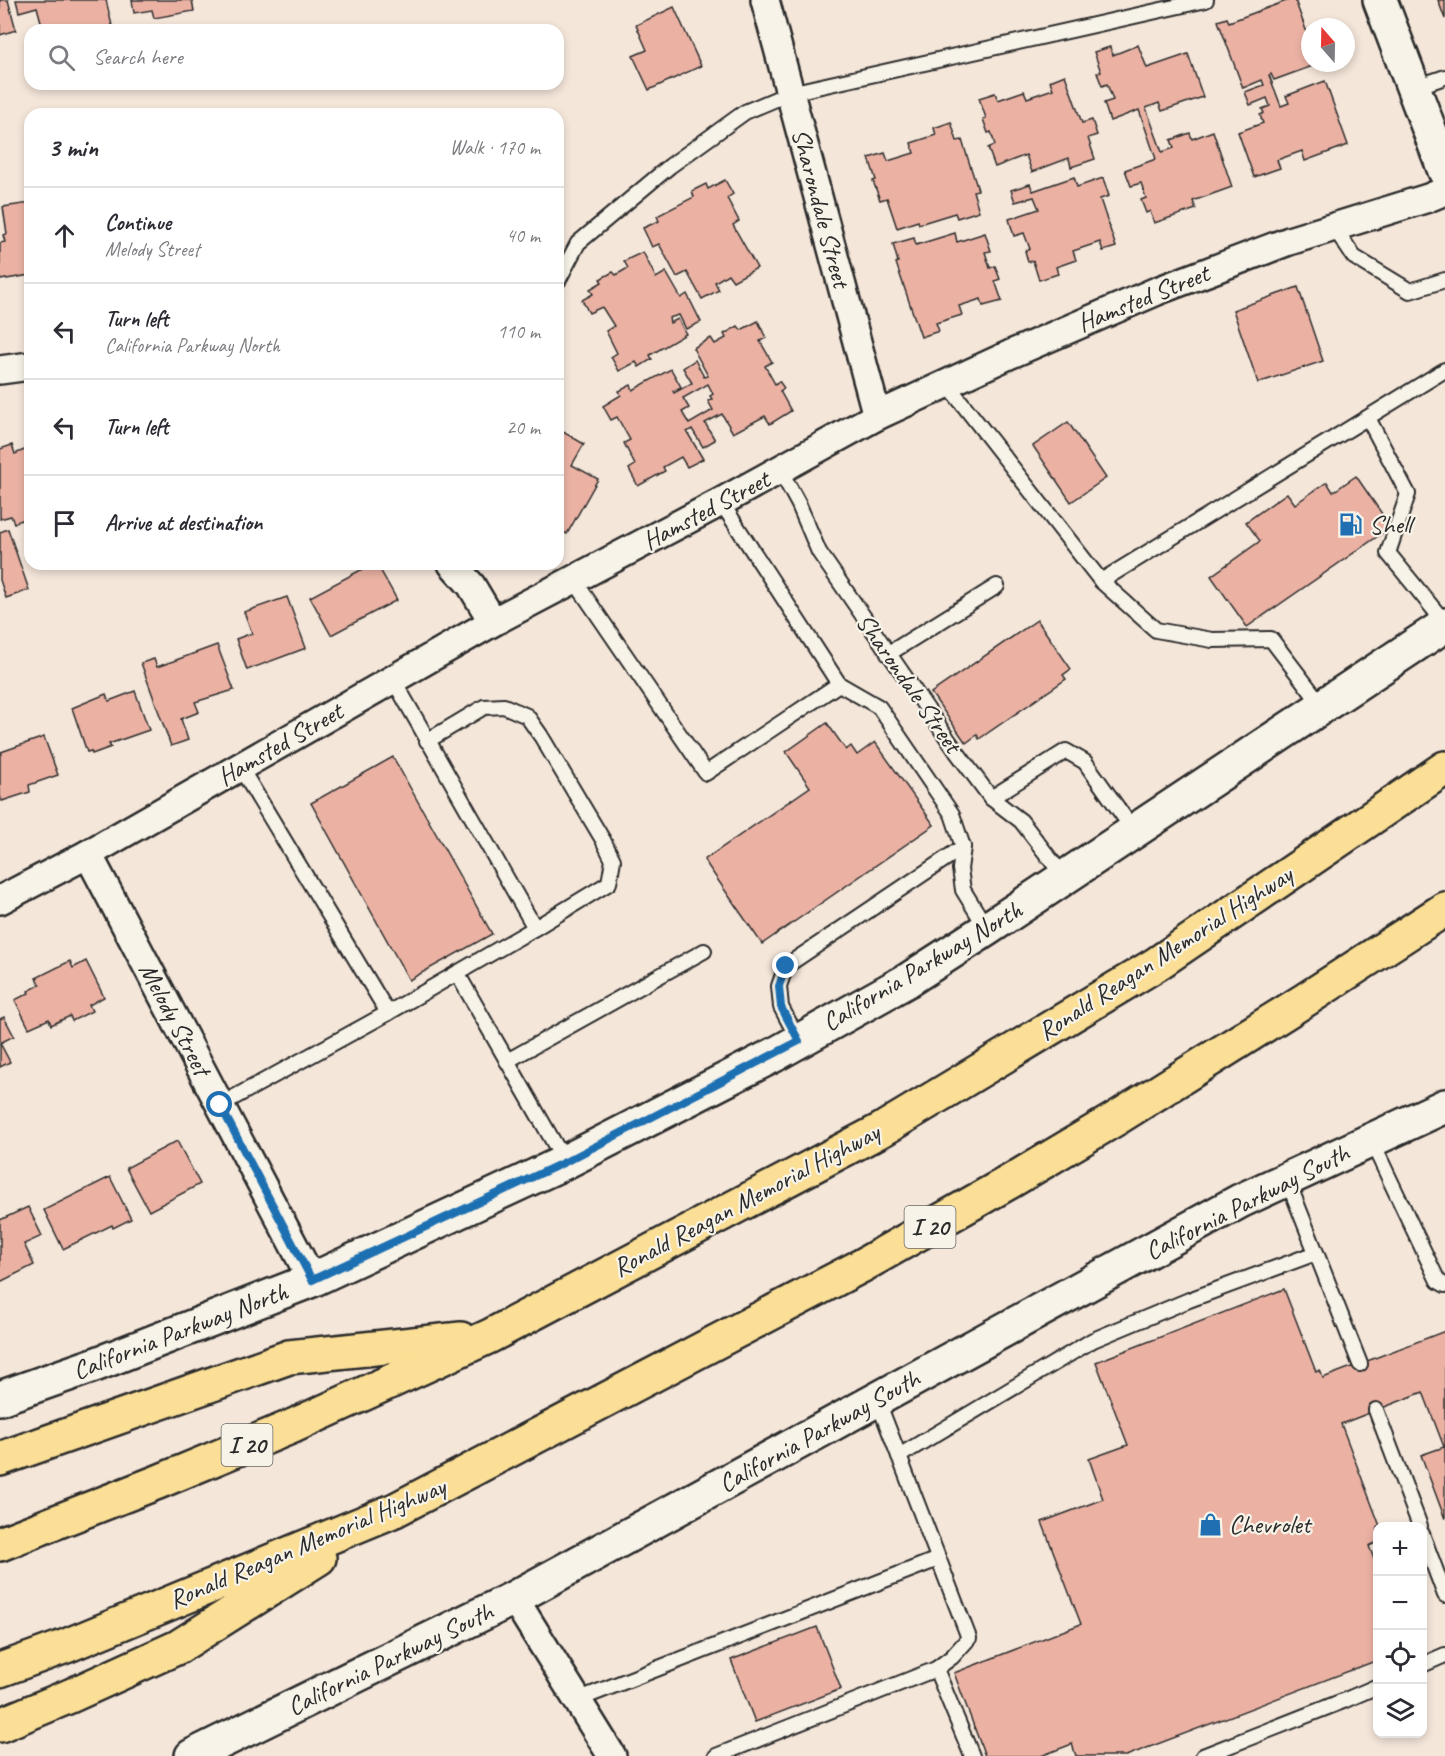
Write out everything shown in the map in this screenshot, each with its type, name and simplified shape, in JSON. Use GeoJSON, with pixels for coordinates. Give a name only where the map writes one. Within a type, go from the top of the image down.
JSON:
{"type":"FeatureCollection","features":[{"type":"Feature","properties":{"kind":"highway","name":"Ronald Reagan Memorial Highway"},"geometry":{"type":"LineString","coordinates":[[0,1544],[293,1426],[490,1335],[883,1129],[1155,965],[1445,768]]}},
{"type":"Feature","properties":{"kind":"highway","name":"Ronald Reagan Memorial Highway"},"geometry":{"type":"LineString","coordinates":[[0,1670],[66,1646],[395,1510],[863,1265],[1117,1118],[1445,909]]}},
{"type":"Feature","properties":{"kind":"highway"},"geometry":{"type":"LineString","coordinates":[[0,1459],[289,1357],[490,1335]]}},
{"type":"Feature","properties":{"kind":"highway"},"geometry":{"type":"LineString","coordinates":[[0,1725],[178,1647],[395,1510]]}},
{"type":"Feature","properties":{"kind":"main road"},"geometry":{"type":"LineString","coordinates":[[1380,0],[1445,171]]}},
{"type":"Feature","properties":{"kind":"main road","name":"California Parkway North"},"geometry":{"type":"LineString","coordinates":[[0,1398],[97,1364],[312,1280],[565,1162],[799,1041],[908,980],[1445,624]]}},
{"type":"Feature","properties":{"kind":"main road","name":"California Parkway South"},"geometry":{"type":"LineString","coordinates":[[192,1756],[514,1598],[1240,1201],[1445,1106]]}},
{"type":"Feature","properties":{"kind":"street","name":"Sharondale Street"},"geometry":{"type":"LineString","coordinates":[[765,0],[877,416]]}},
{"type":"Feature","properties":{"kind":"street","name":"Hamsted Street"},"geometry":{"type":"LineString","coordinates":[[0,900],[88,854],[493,622],[721,502],[877,416],[1021,349],[1157,291],[1289,241],[1445,191]]}},
{"type":"Feature","properties":{"kind":"street"},"geometry":{"type":"LineString","coordinates":[[0,370],[24,367]]}},
{"type":"Feature","properties":{"kind":"street"},"geometry":{"type":"LineString","coordinates":[[457,570],[471,585],[493,622]]}},
{"type":"Feature","properties":{"kind":"street","name":"Melody Street"},"geometry":{"type":"LineString","coordinates":[[88,854],[312,1280]]}},
{"type":"Feature","properties":{"kind":"street"},"geometry":{"type":"LineString","coordinates":[[514,1598],[612,1756]]}},
{"type":"Feature","properties":{"kind":"lane"},"geometry":{"type":"LineString","coordinates":[[564,270],[578,243],[670,166],[745,112],[790,93],[1206,0]]}},
{"type":"Feature","properties":{"kind":"lane"},"geometry":{"type":"LineString","coordinates":[[1413,88],[1445,77]]}},
{"type":"Feature","properties":{"kind":"lane"},"geometry":{"type":"LineString","coordinates":[[1334,227],[1354,257],[1410,291],[1445,280]]}},
{"type":"Feature","properties":{"kind":"lane"},"geometry":{"type":"LineString","coordinates":[[1101,581],[1445,370]]}},
{"type":"Feature","properties":{"kind":"lane"},"geometry":{"type":"LineString","coordinates":[[947,384],[1101,581],[1156,630],[1212,640],[1271,639],[1323,707]]}},
{"type":"Feature","properties":{"kind":"lane"},"geometry":{"type":"LineString","coordinates":[[1368,418],[1408,494],[1389,553],[1445,624]]}},
{"type":"Feature","properties":{"kind":"lane","name":"Sharondale Street"},"geometry":{"type":"LineString","coordinates":[[780,470],[799,505],[819,552],[888,654],[991,798],[1021,821],[1064,877]]}},
{"type":"Feature","properties":{"kind":"lane"},"geometry":{"type":"LineString","coordinates":[[721,502],[839,684],[879,707],[952,814],[963,847],[960,869],[963,890],[987,929]]}},
{"type":"Feature","properties":{"kind":"lane"},"geometry":{"type":"LineString","coordinates":[[574,580],[706,773],[839,684]]}},
{"type":"Feature","properties":{"kind":"lane"},"geometry":{"type":"LineString","coordinates":[[888,654],[997,586]]}},
{"type":"Feature","properties":{"kind":"lane"},"geometry":{"type":"LineString","coordinates":[[393,679],[536,928]]}},
{"type":"Feature","properties":{"kind":"lane"},"geometry":{"type":"LineString","coordinates":[[220,1105],[388,1013],[609,883],[613,860],[527,716],[504,706],[484,707],[427,741]]}},
{"type":"Feature","properties":{"kind":"lane"},"geometry":{"type":"LineString","coordinates":[[991,798],[1066,751],[1085,762],[1134,831]]}},
{"type":"Feature","properties":{"kind":"lane"},"geometry":{"type":"LineString","coordinates":[[240,767],[388,1013]]}},
{"type":"Feature","properties":{"kind":"lane"},"geometry":{"type":"LineString","coordinates":[[799,1041],[781,1007],[779,986],[786,966],[963,847]]}},
{"type":"Feature","properties":{"kind":"lane"},"geometry":{"type":"LineString","coordinates":[[507,1061],[704,951]]}},
{"type":"Feature","properties":{"kind":"lane"},"geometry":{"type":"LineString","coordinates":[[457,973],[565,1162]]}},
{"type":"Feature","properties":{"kind":"lane"},"geometry":{"type":"LineString","coordinates":[[1371,1140],[1438,1281],[1445,1285]]}},
{"type":"Feature","properties":{"kind":"lane"},"geometry":{"type":"LineString","coordinates":[[1287,1179],[1360,1364]]}},
{"type":"Feature","properties":{"kind":"lane"},"geometry":{"type":"LineString","coordinates":[[899,1456],[1093,1340],[1189,1300],[1316,1253]]}},
{"type":"Feature","properties":{"kind":"lane"},"geometry":{"type":"LineString","coordinates":[[716,1756],[936,1669],[952,1657],[969,1638],[877,1399]]}},
{"type":"Feature","properties":{"kind":"lane"},"geometry":{"type":"LineString","coordinates":[[1376,1410],[1418,1522]]}},
{"type":"Feature","properties":{"kind":"lane"},"geometry":{"type":"LineString","coordinates":[[1427,1547],[1445,1595]]}},
{"type":"Feature","properties":{"kind":"lane"},"geometry":{"type":"LineString","coordinates":[[577,1700],[938,1559]]}},
{"type":"Feature","properties":{"kind":"lane"},"geometry":{"type":"LineString","coordinates":[[1427,1663],[1445,1655]]}},
{"type":"Feature","properties":{"kind":"lane"},"geometry":{"type":"LineString","coordinates":[[936,1669],[972,1756]]}},
{"type":"Feature","properties":{"kind":"lane"},"geometry":{"type":"LineString","coordinates":[[1203,1756],[1373,1688]]}},
{"type":"Feature","properties":{"kind":"building"},"geometry":{"type":"Polygon","coordinates":[[[0,0],[8,0],[16,30],[0,35],[0,0]]]}},
{"type":"Feature","properties":{"kind":"building"},"geometry":{"type":"Polygon","coordinates":[[[16,0],[106,0],[112,24],[42,24],[37,7],[19,12],[16,0]]]}},
{"type":"Feature","properties":{"kind":"building"},"geometry":{"type":"Polygon","coordinates":[[[132,0],[192,0],[194,11],[154,18],[152,10],[134,13],[132,0]]]}},
{"type":"Feature","properties":{"kind":"building"},"geometry":{"type":"Polygon","coordinates":[[[1289,0],[1295,0],[1302,18],[1301,70],[1274,80],[1271,74],[1269,75],[1281,106],[1289,103],[1286,96],[1325,81],[1348,145],[1305,161],[1302,151],[1277,160],[1280,168],[1254,177],[1238,132],[1263,123],[1260,115],[1264,113],[1262,109],[1270,106],[1267,98],[1250,105],[1245,92],[1264,85],[1262,80],[1243,88],[1218,21],[1227,18],[1229,22],[1289,0]]]}},
{"type":"Feature","properties":{"kind":"building"},"geometry":{"type":"Polygon","coordinates":[[[1438,0],[1445,0],[1445,19],[1438,0]]]}},
{"type":"Feature","properties":{"kind":"building"},"geometry":{"type":"Polygon","coordinates":[[[674,7],[701,66],[649,90],[633,56],[647,50],[636,25],[674,7]]]}},
{"type":"Feature","properties":{"kind":"building"},"geometry":{"type":"Polygon","coordinates":[[[1138,45],[1147,68],[1188,54],[1203,97],[1162,111],[1159,103],[1146,108],[1162,152],[1174,148],[1171,140],[1190,133],[1192,139],[1213,131],[1232,187],[1193,201],[1196,209],[1154,223],[1150,211],[1146,213],[1141,200],[1146,198],[1141,183],[1131,186],[1125,170],[1156,159],[1139,110],[1110,121],[1104,103],[1113,100],[1107,84],[1102,86],[1097,73],[1101,72],[1094,52],[1110,47],[1113,55],[1138,45]]]}},
{"type":"Feature","properties":{"kind":"building"},"geometry":{"type":"Polygon","coordinates":[[[1065,75],[1082,123],[1092,120],[1097,135],[1088,138],[1095,159],[1071,167],[1069,158],[1032,172],[1026,155],[995,167],[988,148],[995,145],[991,132],[988,133],[983,119],[986,118],[979,98],[995,93],[998,100],[1024,91],[1027,98],[1053,89],[1050,81],[1065,75]]]}},
{"type":"Feature","properties":{"kind":"building"},"geometry":{"type":"Polygon","coordinates":[[[951,122],[957,141],[962,140],[978,190],[973,191],[979,211],[957,218],[955,213],[897,228],[887,198],[880,200],[873,181],[876,180],[869,158],[885,153],[888,161],[914,153],[911,143],[936,135],[934,128],[951,122]]]}},
{"type":"Feature","properties":{"kind":"building"},"geometry":{"type":"Polygon","coordinates":[[[1074,177],[1077,187],[1103,178],[1109,196],[1100,199],[1116,247],[1103,251],[1100,242],[1073,251],[1076,260],[1056,267],[1058,274],[1039,280],[1033,261],[1028,262],[1025,251],[1030,249],[1024,233],[1014,236],[1009,219],[1039,209],[1034,197],[1015,202],[1011,190],[1030,184],[1033,191],[1074,177]]]}},
{"type":"Feature","properties":{"kind":"building"},"geometry":{"type":"Polygon","coordinates":[[[725,180],[733,194],[727,198],[739,221],[733,225],[757,268],[733,281],[728,274],[715,282],[719,290],[702,299],[687,272],[677,277],[659,244],[652,247],[643,228],[659,221],[657,216],[694,197],[692,191],[706,184],[708,189],[725,180]]]}},
{"type":"Feature","properties":{"kind":"building"},"geometry":{"type":"Polygon","coordinates":[[[24,204],[24,276],[0,280],[0,243],[5,242],[3,235],[7,234],[3,207],[24,204]]]}},
{"type":"Feature","properties":{"kind":"building"},"geometry":{"type":"Polygon","coordinates":[[[955,233],[957,242],[985,233],[991,251],[985,252],[990,268],[995,266],[1000,279],[995,281],[1002,301],[983,306],[981,299],[959,306],[962,315],[936,323],[939,331],[921,337],[896,263],[898,262],[893,244],[914,238],[916,245],[955,233]]]}},
{"type":"Feature","properties":{"kind":"building"},"geometry":{"type":"Polygon","coordinates":[[[643,252],[656,278],[666,272],[681,298],[687,294],[701,322],[686,329],[679,315],[669,318],[670,323],[678,319],[686,334],[650,355],[652,359],[639,367],[636,362],[619,371],[611,357],[617,353],[606,331],[614,326],[602,307],[589,313],[582,300],[593,294],[590,289],[602,282],[600,279],[613,272],[616,275],[628,268],[624,261],[643,252]]]}},
{"type":"Feature","properties":{"kind":"building"},"geometry":{"type":"Polygon","coordinates":[[[1298,287],[1323,361],[1258,383],[1233,310],[1298,287]]]}},
{"type":"Feature","properties":{"kind":"building"},"geometry":{"type":"Polygon","coordinates":[[[758,321],[766,338],[760,341],[772,362],[765,366],[775,384],[779,381],[784,388],[780,391],[791,411],[770,424],[765,416],[733,433],[722,414],[705,423],[715,440],[703,447],[692,429],[687,432],[703,459],[687,467],[681,457],[663,467],[665,471],[638,486],[629,469],[635,465],[624,443],[630,440],[617,417],[611,420],[603,406],[621,395],[619,391],[631,385],[633,390],[671,369],[681,387],[673,391],[674,393],[692,383],[683,368],[695,360],[704,377],[708,376],[693,348],[711,338],[715,344],[726,338],[724,334],[738,326],[741,330],[758,321]],[[708,384],[683,398],[689,408],[682,412],[689,424],[713,410],[708,401],[712,399],[710,396],[713,394],[708,384]]]}},
{"type":"Feature","properties":{"kind":"building"},"geometry":{"type":"Polygon","coordinates":[[[1068,422],[1106,478],[1071,502],[1033,446],[1068,422]]]}},
{"type":"Feature","properties":{"kind":"building"},"geometry":{"type":"Polygon","coordinates":[[[564,432],[584,444],[572,465],[598,479],[567,534],[564,532],[564,432]]]}},
{"type":"Feature","properties":{"kind":"building"},"geometry":{"type":"Polygon","coordinates":[[[12,445],[15,454],[24,450],[24,519],[14,523],[11,516],[0,519],[0,449],[12,445]]]}},
{"type":"Feature","properties":{"kind":"building"},"geometry":{"type":"Polygon","coordinates":[[[1356,476],[1391,527],[1247,627],[1211,576],[1260,541],[1246,522],[1287,493],[1295,504],[1327,482],[1333,492],[1356,476]]]}},
{"type":"Feature","properties":{"kind":"building"},"geometry":{"type":"Polygon","coordinates":[[[8,529],[29,590],[6,598],[0,580],[0,532],[8,529]]]}},
{"type":"Feature","properties":{"kind":"building"},"geometry":{"type":"Polygon","coordinates":[[[361,570],[380,570],[397,600],[331,635],[310,597],[361,570]]]}},
{"type":"Feature","properties":{"kind":"building"},"geometry":{"type":"Polygon","coordinates":[[[287,597],[306,648],[247,670],[236,639],[252,633],[244,612],[287,597]]]}},
{"type":"Feature","properties":{"kind":"building"},"geometry":{"type":"Polygon","coordinates":[[[1037,620],[1071,669],[1063,675],[1066,679],[979,739],[977,735],[966,743],[931,693],[1037,620]]]}},
{"type":"Feature","properties":{"kind":"building"},"geometry":{"type":"Polygon","coordinates":[[[217,645],[234,690],[195,702],[199,712],[181,719],[188,740],[171,746],[141,663],[154,659],[157,667],[217,645]]]}},
{"type":"Feature","properties":{"kind":"building"},"geometry":{"type":"Polygon","coordinates":[[[135,691],[149,730],[109,744],[111,747],[92,754],[91,751],[87,752],[72,708],[106,694],[109,701],[135,691]]]}},
{"type":"Feature","properties":{"kind":"building"},"geometry":{"type":"Polygon","coordinates":[[[827,723],[846,750],[851,746],[857,755],[875,742],[934,825],[762,944],[704,860],[810,787],[786,752],[827,723]]]}},
{"type":"Feature","properties":{"kind":"building"},"geometry":{"type":"Polygon","coordinates":[[[44,737],[58,775],[29,785],[30,792],[2,801],[0,796],[1,752],[44,737]]]}},
{"type":"Feature","properties":{"kind":"building"},"geometry":{"type":"Polygon","coordinates":[[[393,757],[492,934],[409,980],[311,803],[393,757]]]}},
{"type":"Feature","properties":{"kind":"building"},"geometry":{"type":"Polygon","coordinates":[[[70,961],[73,968],[86,961],[104,997],[89,1005],[92,1011],[72,1021],[70,1016],[51,1025],[49,1019],[29,1028],[15,1000],[40,985],[36,978],[70,961]]]}},
{"type":"Feature","properties":{"kind":"building"},"geometry":{"type":"Polygon","coordinates":[[[4,1017],[14,1036],[0,1043],[0,1019],[4,1017]]]}},
{"type":"Feature","properties":{"kind":"building"},"geometry":{"type":"Polygon","coordinates":[[[0,1043],[10,1062],[0,1067],[0,1043]]]}},
{"type":"Feature","properties":{"kind":"building"},"geometry":{"type":"Polygon","coordinates":[[[177,1141],[200,1184],[149,1211],[126,1168],[177,1141]]]}},
{"type":"Feature","properties":{"kind":"building"},"geometry":{"type":"Polygon","coordinates":[[[110,1177],[131,1219],[113,1228],[112,1225],[63,1249],[44,1210],[110,1177]]]}},
{"type":"Feature","properties":{"kind":"building"},"geometry":{"type":"Polygon","coordinates":[[[28,1207],[42,1236],[24,1244],[34,1265],[0,1282],[0,1220],[28,1207]]]}},
{"type":"Feature","properties":{"kind":"building","name":"Chevrolet"},"geometry":{"type":"Polygon","coordinates":[[[1284,1289],[1316,1372],[1320,1370],[1323,1378],[1445,1331],[1445,1519],[1421,1455],[1444,1447],[1423,1392],[1341,1424],[1378,1522],[1373,1522],[1373,1544],[1369,1546],[1373,1556],[1373,1662],[1126,1756],[1076,1756],[1072,1744],[1041,1756],[985,1756],[954,1673],[1081,1624],[1042,1522],[1103,1499],[1089,1459],[1128,1445],[1096,1362],[1284,1289]]]}},
{"type":"Feature","properties":{"kind":"building"},"geometry":{"type":"Polygon","coordinates":[[[817,1627],[841,1689],[755,1722],[731,1660],[817,1627]]]}},
{"type":"Feature","properties":{"kind":"place","name":"Shell"},"geometry":{"type":"Point","coordinates":[1351,524]}},
{"type":"Feature","properties":{"kind":"place","name":"Chevrolet"},"geometry":{"type":"Point","coordinates":[1211,1524]}},
{"type":"Feature","properties":{"kind":"route"},"geometry":{"type":"LineString","coordinates":[[220,1105],[312,1280],[565,1162],[799,1041],[781,1007],[779,986],[786,966]]}}]}
